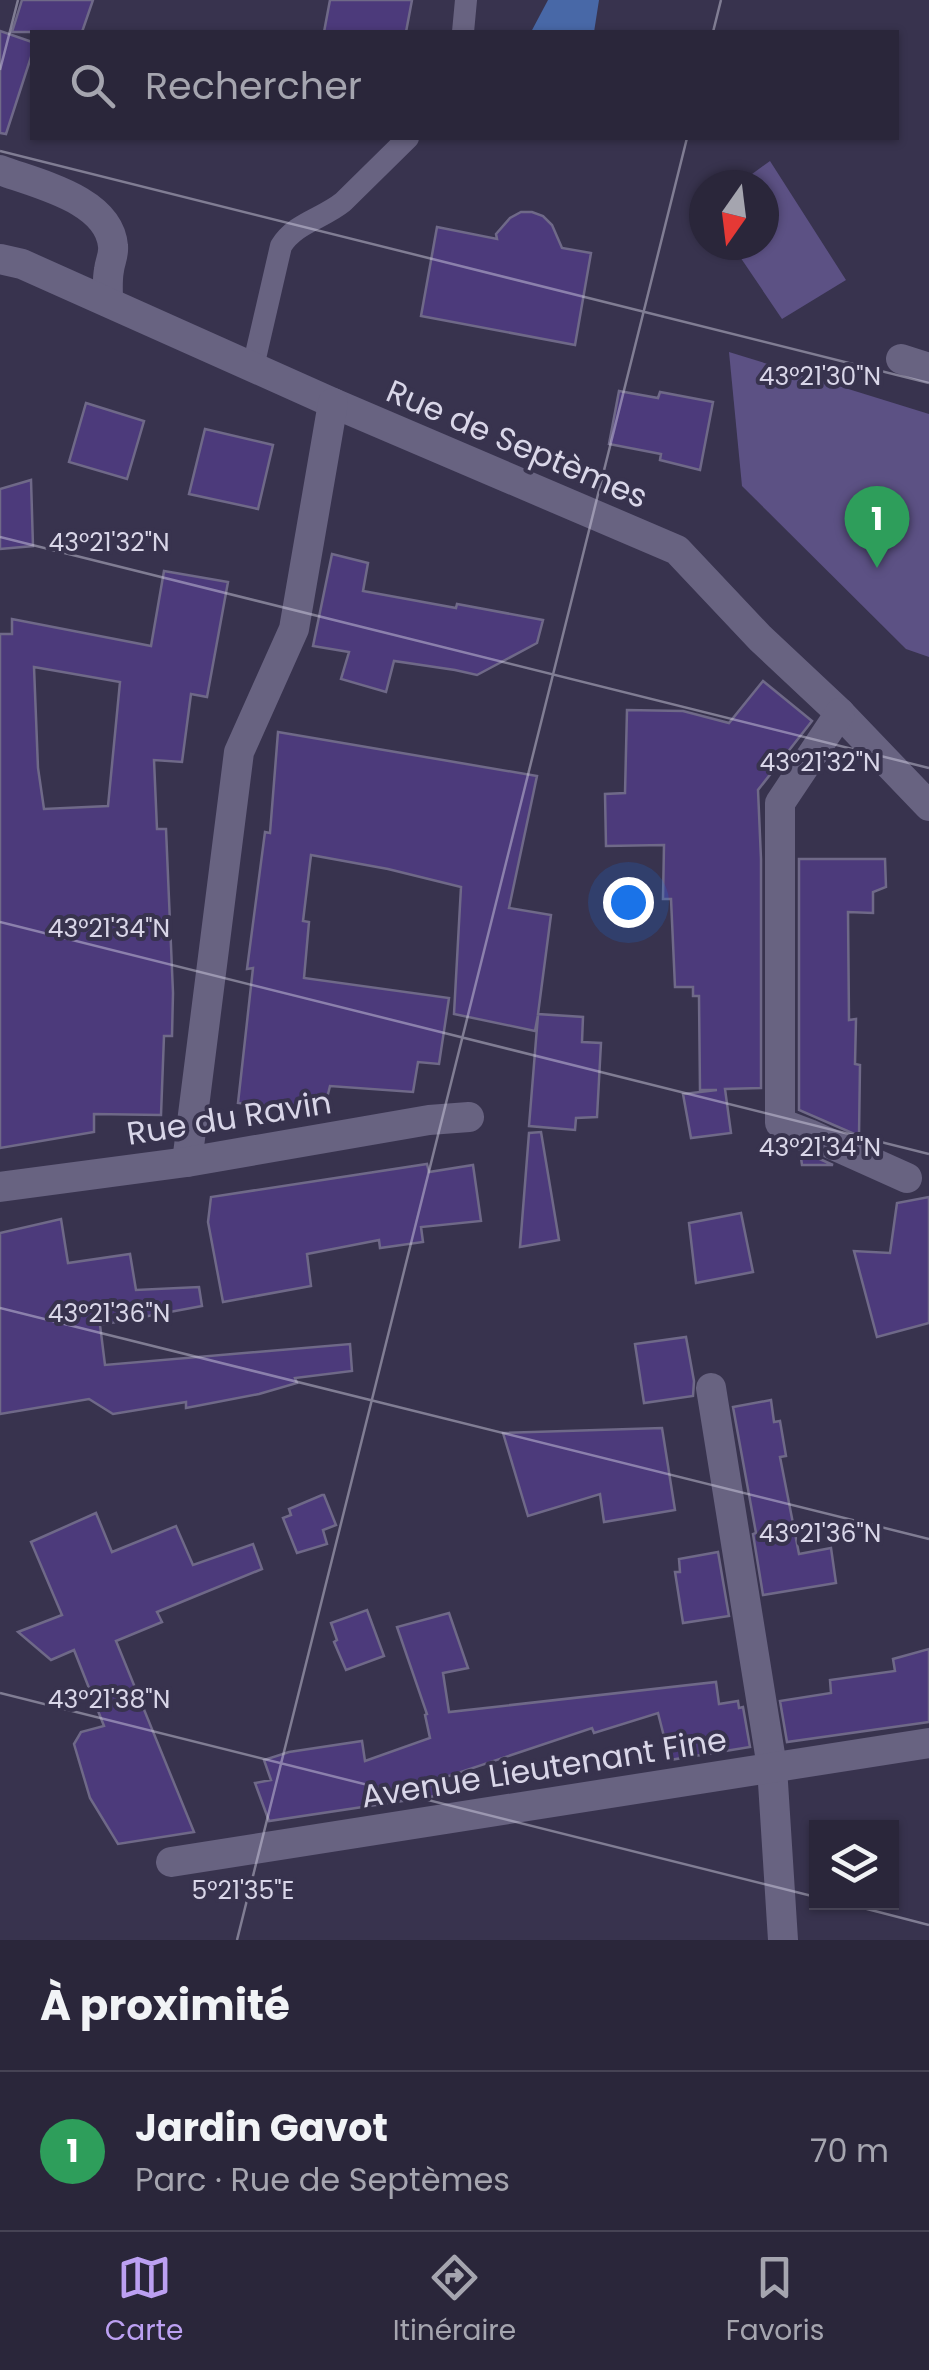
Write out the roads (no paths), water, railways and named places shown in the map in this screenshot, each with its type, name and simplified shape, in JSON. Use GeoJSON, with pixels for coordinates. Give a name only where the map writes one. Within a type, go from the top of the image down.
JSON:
{"type":"FeatureCollection","features":[{"type":"Feature","properties":{"kind":"street"},"geometry":{"type":"LineString","coordinates":[[0,170],[80,200],[97,213],[111,231],[114,252],[108,302]]}},
{"type":"Feature","properties":{"kind":"street","name":"Rue de Septèmes"},"geometry":{"type":"LineString","coordinates":[[0,259],[22,264],[677,550],[929,806]]}},
{"type":"Feature","properties":{"kind":"street"},"geometry":{"type":"LineString","coordinates":[[187,1162],[239,752],[294,630],[333,403]]}},
{"type":"Feature","properties":{"kind":"street"},"geometry":{"type":"LineString","coordinates":[[840,713],[780,804],[780,1123],[907,1178]]}},
{"type":"Feature","properties":{"kind":"street","name":"Rue du Ravin"},"geometry":{"type":"LineString","coordinates":[[0,1187],[469,1117]]}},
{"type":"Feature","properties":{"kind":"street"},"geometry":{"type":"LineString","coordinates":[[711,1388],[772,1767],[783,1940]]}},
{"type":"Feature","properties":{"kind":"street","name":"Avenue Lieutenant Fine"},"geometry":{"type":"LineString","coordinates":[[171,1862],[929,1743]]}},
{"type":"Feature","properties":{"kind":"lane"},"geometry":{"type":"LineString","coordinates":[[462,30],[466,0]]}},
{"type":"Feature","properties":{"kind":"lane"},"geometry":{"type":"LineString","coordinates":[[253,367],[281,246],[297,228],[343,202],[406,140]]}},
{"type":"Feature","properties":{"kind":"water"},"geometry":{"type":"Polygon","coordinates":[[[548,0],[599,0],[594,30],[532,30],[548,0]]]}},
{"type":"Feature","properties":{"kind":"place","name":"Jardin Gavot"},"geometry":{"type":"Point","coordinates":[877,568]}}]}
